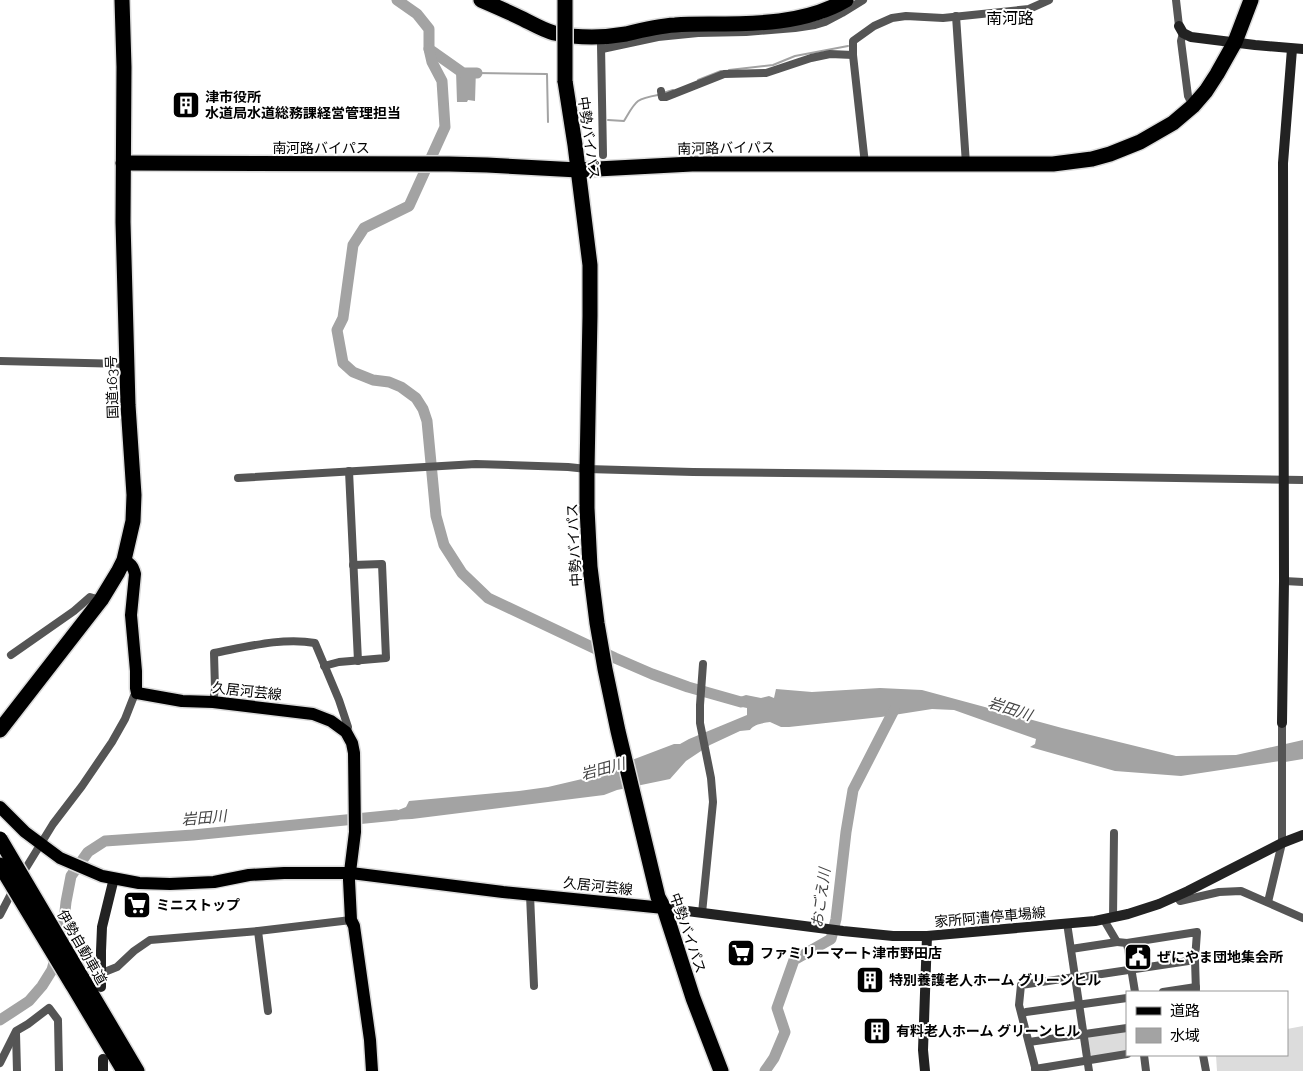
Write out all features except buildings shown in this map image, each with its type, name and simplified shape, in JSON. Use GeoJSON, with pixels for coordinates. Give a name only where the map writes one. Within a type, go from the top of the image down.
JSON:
{"type":"FeatureCollection","features":[{"type":"Feature","properties":{"kind":"highway","name":"国道163号"},"geometry":{"type":"LineString","coordinates":[[0,730],[102,600],[124,560],[130,533],[134,503],[127,364],[122,0]]}},
{"type":"Feature","properties":{"kind":"highway"},"geometry":{"type":"LineString","coordinates":[[481,0],[541,28],[601,43],[625,34],[679,24],[732,24],[792,20],[822,11],[846,0]]}},
{"type":"Feature","properties":{"kind":"highway","name":"中勢バイパス"},"geometry":{"type":"LineString","coordinates":[[565,0],[565,82],[590,265],[587,508],[590,567],[597,623],[618,731],[658,897],[664,908],[693,998],[721,1071]]}},
{"type":"Feature","properties":{"kind":"highway","name":"南河路バイパス"},"geometry":{"type":"LineString","coordinates":[[123,163],[449,164],[578,170],[692,164],[1053,164],[1074,162],[1101,157],[1140,142],[1193,106],[1206,91],[1235,42],[1251,0]]}},
{"type":"Feature","properties":{"kind":"highway","name":"伊勢自動車道"},"geometry":{"type":"LineString","coordinates":[[0,839],[124,1071]]}},
{"type":"Feature","properties":{"kind":"highway","name":"伊勢自動車道"},"geometry":{"type":"LineString","coordinates":[[0,865],[137,1071]]}},
{"type":"Feature","properties":{"kind":"main road"},"geometry":{"type":"LineString","coordinates":[[124,560],[134,568],[135,574],[131,615],[137,694]]}},
{"type":"Feature","properties":{"kind":"main road","name":"久居河芸線"},"geometry":{"type":"LineString","coordinates":[[137,694],[182,701],[213,702],[313,714],[331,721],[346,732]]}},
{"type":"Feature","properties":{"kind":"main road"},"geometry":{"type":"LineString","coordinates":[[346,732],[352,743],[354,753],[355,832],[349,880],[351,920],[354,926],[370,1040],[372,1071]]}},
{"type":"Feature","properties":{"kind":"main road","name":"久居河芸線"},"geometry":{"type":"LineString","coordinates":[[0,807],[25,832],[53,854],[70,863],[108,877],[139,883],[214,882],[249,875],[266,874],[351,873],[530,895],[664,908]]}},
{"type":"Feature","properties":{"kind":"street"},"geometry":{"type":"LineString","coordinates":[[604,155],[601,43],[698,33],[795,28],[825,22],[863,0]]}},
{"type":"Feature","properties":{"kind":"street"},"geometry":{"type":"LineString","coordinates":[[865,164],[853,41],[886,20],[906,16],[943,18],[1029,8],[1049,0]]}},
{"type":"Feature","properties":{"kind":"street"},"geometry":{"type":"LineString","coordinates":[[1176,0],[1188,96],[1193,106]]}},
{"type":"Feature","properties":{"kind":"street"},"geometry":{"type":"LineString","coordinates":[[956,16],[966,164]]}},
{"type":"Feature","properties":{"kind":"street"},"geometry":{"type":"LineString","coordinates":[[1181,30],[1190,37],[1303,49]]}},
{"type":"Feature","properties":{"kind":"street"},"geometry":{"type":"LineString","coordinates":[[1268,902],[1282,844],[1284,582],[1283,163],[1292,48]]}},
{"type":"Feature","properties":{"kind":"street"},"geometry":{"type":"LineString","coordinates":[[661,94],[688,89],[724,74],[766,73],[794,62],[811,58],[838,54],[853,55]]}},
{"type":"Feature","properties":{"kind":"street"},"geometry":{"type":"LineString","coordinates":[[0,362],[127,364]]}},
{"type":"Feature","properties":{"kind":"street"},"geometry":{"type":"LineString","coordinates":[[238,478],[476,464],[692,472],[1303,480]]}},
{"type":"Feature","properties":{"kind":"street"},"geometry":{"type":"LineString","coordinates":[[350,471],[358,661]]}},
{"type":"Feature","properties":{"kind":"street"},"geometry":{"type":"LineString","coordinates":[[324,666],[339,662],[386,658],[382,564],[353,565]]}},
{"type":"Feature","properties":{"kind":"street"},"geometry":{"type":"LineString","coordinates":[[1284,582],[1303,582]]}},
{"type":"Feature","properties":{"kind":"street"},"geometry":{"type":"LineString","coordinates":[[11,655],[74,611],[90,597],[102,600]]}},
{"type":"Feature","properties":{"kind":"street"},"geometry":{"type":"LineString","coordinates":[[213,702],[215,688],[214,653],[249,646],[304,641],[315,643],[339,700],[348,727],[346,732]]}},
{"type":"Feature","properties":{"kind":"street"},"geometry":{"type":"LineString","coordinates":[[702,913],[713,802],[711,778],[700,727],[703,664]]}},
{"type":"Feature","properties":{"kind":"street"},"geometry":{"type":"LineString","coordinates":[[0,915],[9,896],[43,846],[64,808],[107,751],[119,731],[134,696],[137,694]]}},
{"type":"Feature","properties":{"kind":"street"},"geometry":{"type":"LineString","coordinates":[[1114,834],[1108,919],[1117,942]]}},
{"type":"Feature","properties":{"kind":"street","name":"家所阿漕停車場線"},"geometry":{"type":"LineString","coordinates":[[664,908],[893,936],[927,936],[1108,919],[1144,910],[1177,896],[1303,835]]}},
{"type":"Feature","properties":{"kind":"street"},"geometry":{"type":"LineString","coordinates":[[101,986],[102,927],[108,877]]}},
{"type":"Feature","properties":{"kind":"street"},"geometry":{"type":"LineString","coordinates":[[1177,896],[1180,901],[1219,892],[1241,891],[1303,918]]}},
{"type":"Feature","properties":{"kind":"street"},"geometry":{"type":"LineString","coordinates":[[530,895],[534,986]]}},
{"type":"Feature","properties":{"kind":"street"},"geometry":{"type":"LineString","coordinates":[[101,971],[117,967],[134,951],[150,940],[351,920]]}},
{"type":"Feature","properties":{"kind":"street"},"geometry":{"type":"LineString","coordinates":[[1067,923],[1089,1071]]}},
{"type":"Feature","properties":{"kind":"street"},"geometry":{"type":"LineString","coordinates":[[258,930],[268,1011]]}},
{"type":"Feature","properties":{"kind":"street"},"geometry":{"type":"LineString","coordinates":[[1071,949],[1117,942],[1127,943],[1197,932],[1195,960],[1196,990],[1180,991]]}},
{"type":"Feature","properties":{"kind":"street"},"geometry":{"type":"LineString","coordinates":[[925,1071],[922,1050],[927,936]]}},
{"type":"Feature","properties":{"kind":"street"},"geometry":{"type":"LineString","coordinates":[[1127,943],[1135,991]]}},
{"type":"Feature","properties":{"kind":"street"},"geometry":{"type":"LineString","coordinates":[[1126,1054],[1036,1070],[1019,1005],[1021,985],[1195,960]]}},
{"type":"Feature","properties":{"kind":"street"},"geometry":{"type":"LineString","coordinates":[[1022,1014],[1126,998]]}},
{"type":"Feature","properties":{"kind":"street"},"geometry":{"type":"LineString","coordinates":[[0,1063],[16,1031],[49,1008],[58,1020],[58,1071]]}},
{"type":"Feature","properties":{"kind":"street"},"geometry":{"type":"LineString","coordinates":[[1029,1042],[1126,1028]]}},
{"type":"Feature","properties":{"kind":"street"},"geometry":{"type":"LineString","coordinates":[[16,1031],[17,1071]]}},
{"type":"Feature","properties":{"kind":"street"},"geometry":{"type":"LineString","coordinates":[[1144,1056],[1146,1071]]}},
{"type":"Feature","properties":{"kind":"street"},"geometry":{"type":"LineString","coordinates":[[1203,1056],[1206,1071]]}},
{"type":"Feature","properties":{"kind":"street"},"geometry":{"type":"LineString","coordinates":[[103,1059],[103,1071]]}},
{"type":"Feature","properties":{"kind":"shaded area"},"geometry":{"type":"Polygon","coordinates":[[[1303,1026],[1303,1071],[1217,1071],[1216,1056],[1288,1056],[1288,1029],[1303,1026]]]}},
{"type":"Feature","properties":{"kind":"shaded area"},"geometry":{"type":"Polygon","coordinates":[[[1126,1029],[1126,1052],[1093,1057],[1090,1054],[1087,1037],[1126,1029]]]}},
{"type":"Feature","properties":{"kind":"water"},"geometry":{"type":"Polygon","coordinates":[[[451,62],[466,69],[476,69],[475,101],[457,102],[456,71],[448,66],[451,62]]]}},
{"type":"Feature","properties":{"kind":"water"},"geometry":{"type":"Polygon","coordinates":[[[880,688],[922,690],[1062,728],[1176,756],[1236,755],[1303,740],[1303,759],[1181,776],[1115,771],[1030,747],[1035,744],[1036,739],[954,710],[932,709],[881,717],[789,727],[781,727],[770,722],[762,723],[750,730],[740,731],[710,745],[686,761],[670,779],[617,790],[604,795],[412,819],[371,821],[406,807],[409,801],[519,791],[582,779],[674,744],[680,744],[747,715],[747,708],[742,707],[722,694],[761,698],[769,696],[774,698],[776,689],[812,692],[880,688]]]}},
{"type":"Feature","properties":{"kind":"waterway"},"geometry":{"type":"LineString","coordinates":[[397,0],[417,14],[429,29],[429,49],[463,73],[477,73]]}},
{"type":"Feature","properties":{"kind":"waterway"},"geometry":{"type":"LineString","coordinates":[[729,70],[773,65],[795,56],[848,46]]}},
{"type":"Feature","properties":{"kind":"waterway"},"geometry":{"type":"LineString","coordinates":[[429,49],[432,62],[442,81],[445,127],[409,206],[364,228],[353,245],[343,318],[337,330],[343,363],[353,372],[373,380],[389,382],[401,387],[416,398],[423,409],[427,421],[436,516],[444,545],[462,573],[488,598],[652,674],[688,687],[741,702]]}},
{"type":"Feature","properties":{"kind":"waterway"},"geometry":{"type":"LineString","coordinates":[[698,80],[721,71]]}},
{"type":"Feature","properties":{"kind":"waterway"},"geometry":{"type":"LineString","coordinates":[[477,73],[547,74],[548,122]]}},
{"type":"Feature","properties":{"kind":"waterway"},"geometry":{"type":"LineString","coordinates":[[663,93],[673,90]]}},
{"type":"Feature","properties":{"kind":"waterway"},"geometry":{"type":"LineString","coordinates":[[608,120],[624,121],[637,102],[658,95]]}},
{"type":"Feature","properties":{"kind":"waterway","name":"おごえ川"},"geometry":{"type":"LineString","coordinates":[[765,1071],[774,1058],[785,1032],[777,1008],[794,960],[831,939],[836,919],[853,790],[894,710]]}},
{"type":"Feature","properties":{"kind":"waterway","name":"岩田川"},"geometry":{"type":"LineString","coordinates":[[0,1020],[29,1001],[42,986],[52,970],[63,930],[71,876],[88,852],[105,841],[193,835],[396,815]]}},
{"type":"Feature","properties":{"kind":"place","name":"津市役所 水道局水道総務課経営管理担当"},"geometry":{"type":"Point","coordinates":[186,105]}},
{"type":"Feature","properties":{"kind":"place","name":"ミニストップ"},"geometry":{"type":"Point","coordinates":[137,905]}},
{"type":"Feature","properties":{"kind":"place","name":"ファミリーマート津市野田店"},"geometry":{"type":"Point","coordinates":[741,953]}},
{"type":"Feature","properties":{"kind":"place","name":"ぜにやま団地集会所"},"geometry":{"type":"Point","coordinates":[1138,957]}},
{"type":"Feature","properties":{"kind":"place","name":"特別養護老人ホーム グリーンヒル"},"geometry":{"type":"Point","coordinates":[870,980]}},
{"type":"Feature","properties":{"kind":"place","name":"有料老人ホーム グリーンヒル"},"geometry":{"type":"Point","coordinates":[877,1031]}},
{"type":"Feature","properties":{"kind":"district","name":"南河路"},"geometry":{"type":"Point","coordinates":[1010,18]}}]}
